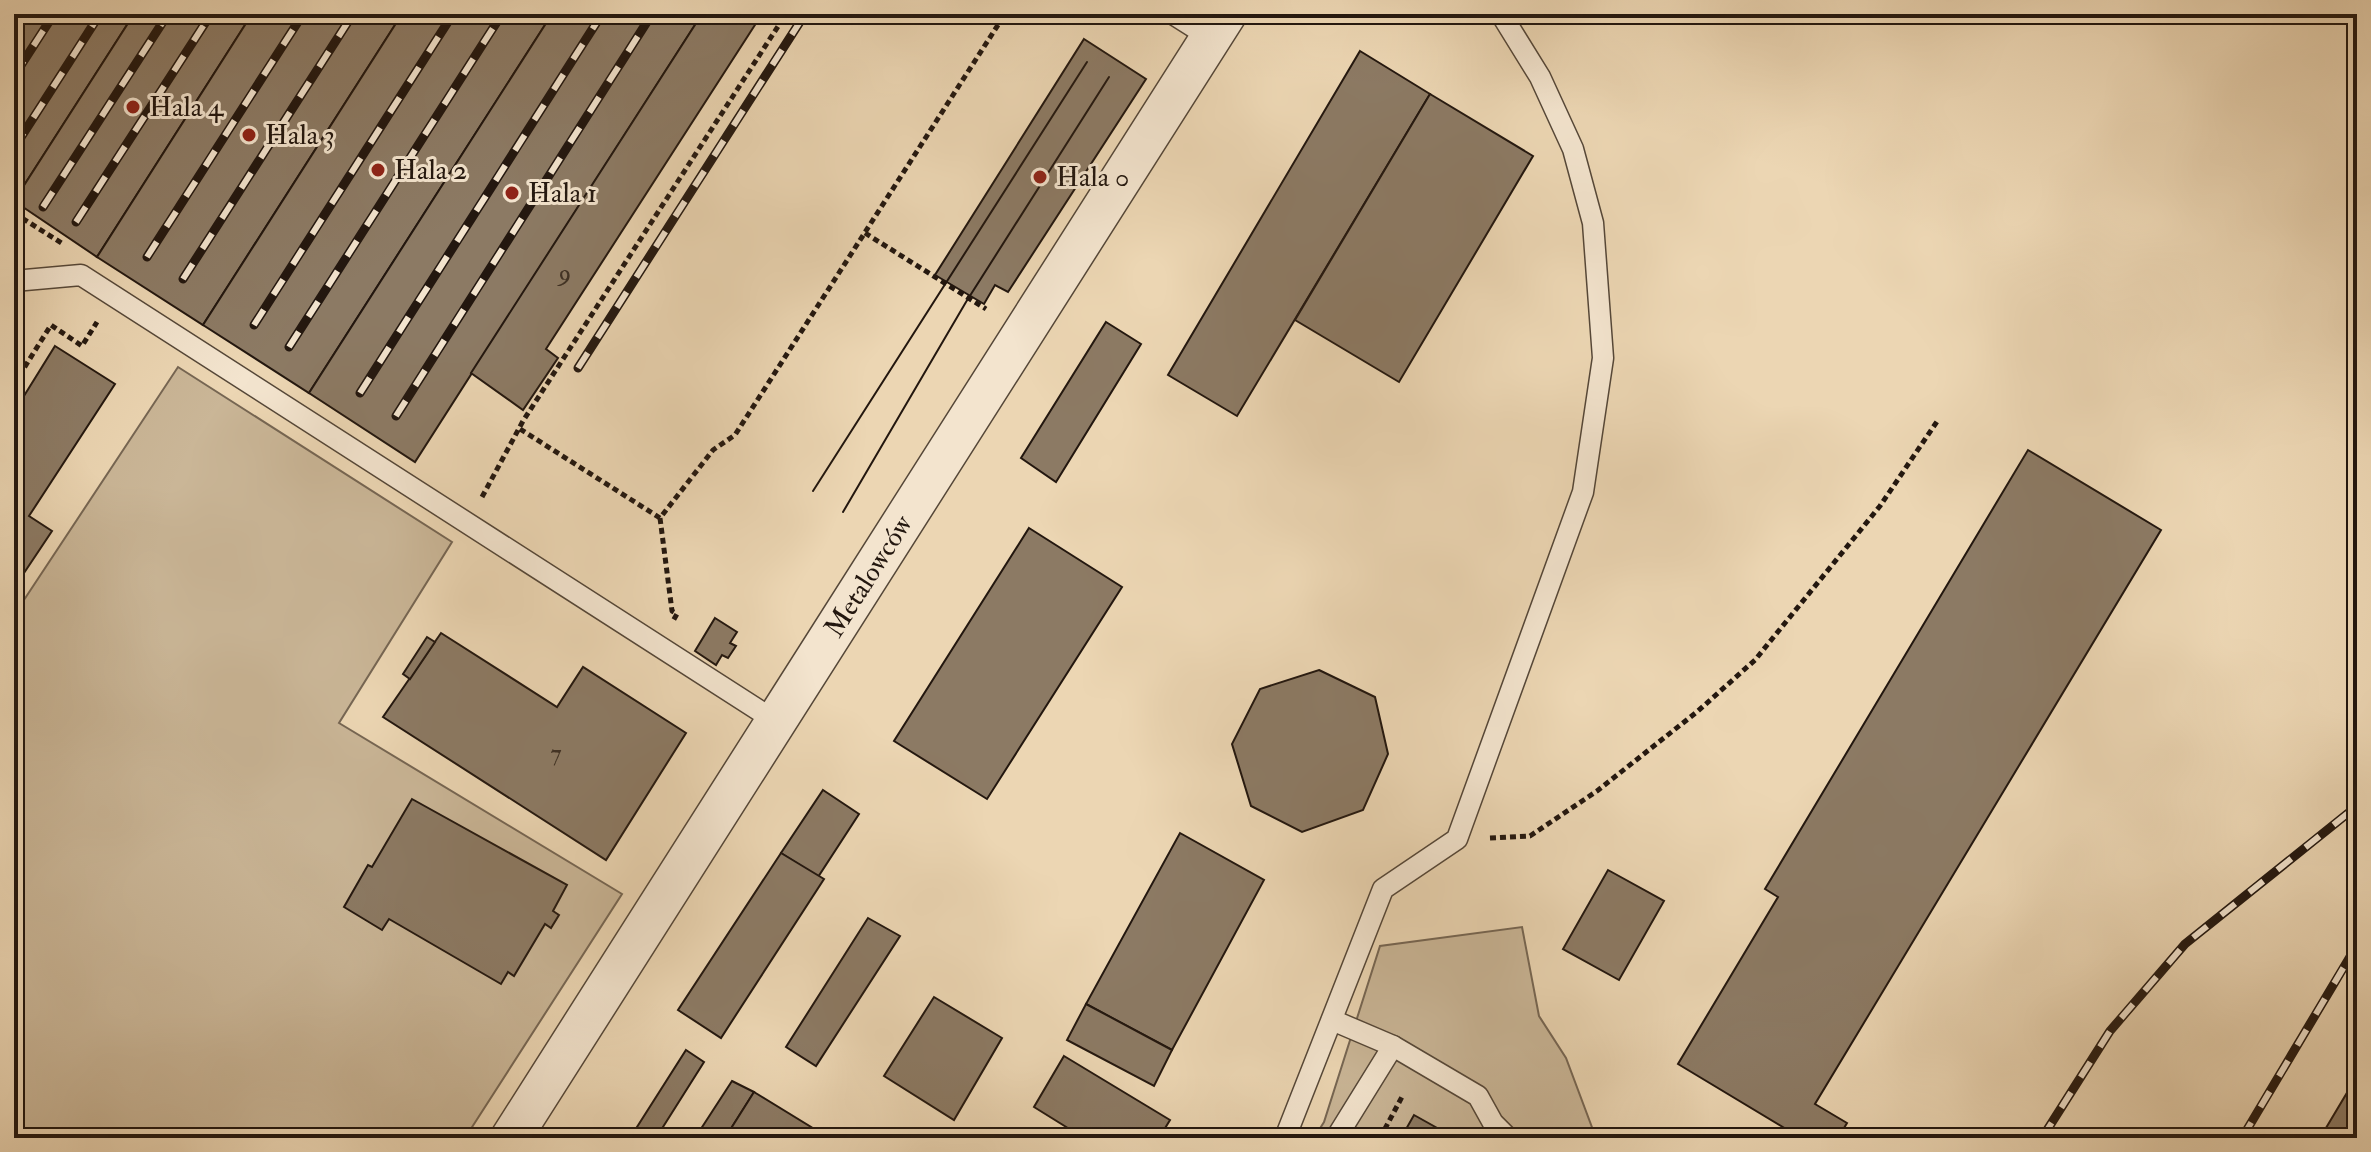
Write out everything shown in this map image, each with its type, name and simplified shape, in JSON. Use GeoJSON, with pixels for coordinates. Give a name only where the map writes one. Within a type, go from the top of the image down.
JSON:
{"type":"FeatureCollection","features":[{"type":"Feature","properties":{"kind":"street","name":"Metalowców"},"geometry":{"type":"LineString","coordinates":[[511,1138],[1219,26]]}},
{"type":"Feature","properties":{"kind":"lane"},"geometry":{"type":"LineString","coordinates":[[1173,14],[1219,26]]}},
{"type":"Feature","properties":{"kind":"lane"},"geometry":{"type":"LineString","coordinates":[[1285,1138],[1383,889],[1457,839],[1583,492],[1603,358],[1593,223],[1573,149],[1540,77],[1501,14]]}},
{"type":"Feature","properties":{"kind":"lane"},"geometry":{"type":"LineString","coordinates":[[14,281],[81,275],[777,722]]}},
{"type":"Feature","properties":{"kind":"lane"},"geometry":{"type":"LineString","coordinates":[[1332,1020],[1393,1046],[1478,1096],[1493,1123],[1508,1138]]}},
{"type":"Feature","properties":{"kind":"lane"},"geometry":{"type":"LineString","coordinates":[[1336,1138],[1393,1046]]}},
{"type":"Feature","properties":{"kind":"path"},"geometry":{"type":"LineString","coordinates":[[477,505],[498,473],[520,429],[786,14]]}},
{"type":"Feature","properties":{"kind":"path"},"geometry":{"type":"LineString","coordinates":[[668,628],[677,614],[672,611],[660,518],[713,450],[735,435],[1005,14]]}},
{"type":"Feature","properties":{"kind":"path"},"geometry":{"type":"LineString","coordinates":[[865,233],[986,309]]}},
{"type":"Feature","properties":{"kind":"path"},"geometry":{"type":"LineString","coordinates":[[14,384],[51,325],[82,346],[98,321]]}},
{"type":"Feature","properties":{"kind":"path"},"geometry":{"type":"LineString","coordinates":[[1457,839],[1530,836],[1597,791],[1698,711],[1755,660],[1880,506],[1938,420]]}},
{"type":"Feature","properties":{"kind":"path"},"geometry":{"type":"LineString","coordinates":[[520,429],[660,518]]}},
{"type":"Feature","properties":{"kind":"path"},"geometry":{"type":"LineString","coordinates":[[1380,1138],[1405,1093]]}},
{"type":"Feature","properties":{"kind":"shaded area"},"geometry":{"type":"Polygon","coordinates":[[[178,367],[452,542],[339,723],[622,894],[465,1138],[14,1138],[14,615],[178,367]]]}},
{"type":"Feature","properties":{"kind":"shaded area"},"geometry":{"type":"Polygon","coordinates":[[[1522,927],[1539,1016],[1566,1058],[1596,1138],[1314,1138],[1324,1122],[1380,946],[1522,927]]]}},
{"type":"Feature","properties":{"kind":"building"},"geometry":{"type":"Polygon","coordinates":[[[14,14],[134,14],[14,201],[14,14]]]}},
{"type":"Feature","properties":{"kind":"building","name":"Hala 4"},"geometry":{"type":"Polygon","coordinates":[[[134,14],[252,14],[97,257],[14,201],[134,14]]]}},
{"type":"Feature","properties":{"kind":"building","name":"Hala 3"},"geometry":{"type":"Polygon","coordinates":[[[252,14],[402,14],[203,325],[97,257],[252,14]]]}},
{"type":"Feature","properties":{"kind":"building","name":"Hala 2"},"geometry":{"type":"Polygon","coordinates":[[[402,14],[552,14],[309,393],[203,325],[402,14]]]}},
{"type":"Feature","properties":{"kind":"building","name":"Hala 1"},"geometry":{"type":"Polygon","coordinates":[[[552,14],[702,14],[415,462],[309,393],[552,14]]]}},
{"type":"Feature","properties":{"kind":"building"},"geometry":{"type":"Polygon","coordinates":[[[702,14],[762,14],[546,349],[558,358],[523,410],[471,373],[702,14]]]}},
{"type":"Feature","properties":{"kind":"building","name":"Hala 0"},"geometry":{"type":"Polygon","coordinates":[[[1084,39],[1146,79],[1008,292],[995,285],[984,304],[935,275],[1084,39]]]}},
{"type":"Feature","properties":{"kind":"building"},"geometry":{"type":"Polygon","coordinates":[[[1360,51],[1430,94],[1237,416],[1168,375],[1360,51]]]}},
{"type":"Feature","properties":{"kind":"building"},"geometry":{"type":"Polygon","coordinates":[[[1430,94],[1533,156],[1399,382],[1295,320],[1430,94]]]}},
{"type":"Feature","properties":{"kind":"building"},"geometry":{"type":"Polygon","coordinates":[[[1106,322],[1141,344],[1056,482],[1021,458],[1106,322]]]}},
{"type":"Feature","properties":{"kind":"building"},"geometry":{"type":"Polygon","coordinates":[[[55,346],[115,384],[29,516],[52,531],[14,588],[14,412],[55,346]]]}},
{"type":"Feature","properties":{"kind":"building"},"geometry":{"type":"Polygon","coordinates":[[[2028,450],[2161,530],[1815,1104],[1847,1123],[1838,1138],[1801,1138],[1678,1064],[1778,897],[1765,889],[2028,450]]]}},
{"type":"Feature","properties":{"kind":"building"},"geometry":{"type":"Polygon","coordinates":[[[1029,528],[1122,587],[987,799],[894,741],[1029,528]]]}},
{"type":"Feature","properties":{"kind":"building"},"geometry":{"type":"Polygon","coordinates":[[[715,618],[737,632],[730,643],[736,646],[728,658],[722,655],[716,665],[695,651],[715,618]]]}},
{"type":"Feature","properties":{"kind":"building"},"geometry":{"type":"Polygon","coordinates":[[[441,633],[557,707],[583,667],[686,733],[606,860],[383,717],[441,633]]]}},
{"type":"Feature","properties":{"kind":"building"},"geometry":{"type":"Polygon","coordinates":[[[427,637],[435,642],[410,679],[403,674],[427,637]]]}},
{"type":"Feature","properties":{"kind":"building"},"geometry":{"type":"Polygon","coordinates":[[[1319,670],[1375,697],[1388,754],[1363,810],[1302,832],[1251,806],[1232,744],[1260,689],[1319,670]]]}},
{"type":"Feature","properties":{"kind":"building"},"geometry":{"type":"Polygon","coordinates":[[[823,790],[859,814],[818,877],[781,853],[823,790]]]}},
{"type":"Feature","properties":{"kind":"building"},"geometry":{"type":"Polygon","coordinates":[[[412,799],[567,885],[553,911],[559,915],[551,928],[545,924],[514,976],[508,972],[501,984],[389,919],[382,930],[344,907],[412,799]]]}},
{"type":"Feature","properties":{"kind":"building"},"geometry":{"type":"Polygon","coordinates":[[[1180,833],[1264,880],[1172,1050],[1086,1004],[1180,833]]]}},
{"type":"Feature","properties":{"kind":"building"},"geometry":{"type":"Polygon","coordinates":[[[781,853],[824,879],[721,1038],[678,1010],[781,853]]]}},
{"type":"Feature","properties":{"kind":"building"},"geometry":{"type":"Polygon","coordinates":[[[1608,870],[1664,901],[1619,980],[1563,949],[1608,870]]]}},
{"type":"Feature","properties":{"kind":"building"},"geometry":{"type":"Polygon","coordinates":[[[868,918],[900,936],[816,1066],[786,1047],[868,918]]]}},
{"type":"Feature","properties":{"kind":"building"},"geometry":{"type":"Polygon","coordinates":[[[934,997],[1002,1038],[954,1120],[884,1076],[934,997]]]}},
{"type":"Feature","properties":{"kind":"building"},"geometry":{"type":"Polygon","coordinates":[[[1086,1004],[1172,1050],[1154,1086],[1067,1040],[1086,1004]]]}},
{"type":"Feature","properties":{"kind":"building"},"geometry":{"type":"Polygon","coordinates":[[[686,1050],[704,1062],[656,1138],[630,1138],[686,1050]]]}},
{"type":"Feature","properties":{"kind":"building"},"geometry":{"type":"Polygon","coordinates":[[[1064,1056],[1170,1120],[1159,1138],[1084,1138],[1034,1107],[1064,1056]]]}},
{"type":"Feature","properties":{"kind":"building"},"geometry":{"type":"Polygon","coordinates":[[[2357,1076],[2357,1138],[2320,1138],[2357,1076]]]}},
{"type":"Feature","properties":{"kind":"building"},"geometry":{"type":"Polygon","coordinates":[[[732,1081],[754,1092],[725,1138],[695,1138],[732,1081]]]}},
{"type":"Feature","properties":{"kind":"building"},"geometry":{"type":"Polygon","coordinates":[[[754,1092],[829,1138],[725,1138],[754,1092]]]}},
{"type":"Feature","properties":{"kind":"building"},"geometry":{"type":"Polygon","coordinates":[[[1414,1115],[1455,1138],[1401,1138],[1414,1115]]]}},
{"type":"Feature","properties":{"kind":"tram line"},"geometry":{"type":"LineString","coordinates":[[813,491],[1087,62]]}},
{"type":"Feature","properties":{"kind":"tram line"},"geometry":{"type":"LineString","coordinates":[[843,512],[966,302],[1109,77]]}},
{"type":"Feature","properties":{"kind":"railway"},"geometry":{"type":"LineString","coordinates":[[14,76],[54,14]]}},
{"type":"Feature","properties":{"kind":"railway"},"geometry":{"type":"LineString","coordinates":[[14,148],[100,14]]}},
{"type":"Feature","properties":{"kind":"railway"},"geometry":{"type":"LineString","coordinates":[[43,207],[168,14]]}},
{"type":"Feature","properties":{"kind":"railway"},"geometry":{"type":"LineString","coordinates":[[76,222],[211,14]]}},
{"type":"Feature","properties":{"kind":"railway"},"geometry":{"type":"LineString","coordinates":[[147,257],[303,14]]}},
{"type":"Feature","properties":{"kind":"railway"},"geometry":{"type":"LineString","coordinates":[[183,279],[353,14]]}},
{"type":"Feature","properties":{"kind":"railway"},"geometry":{"type":"LineString","coordinates":[[254,325],[453,14]]}},
{"type":"Feature","properties":{"kind":"railway"},"geometry":{"type":"LineString","coordinates":[[289,347],[502,14]]}},
{"type":"Feature","properties":{"kind":"railway"},"geometry":{"type":"LineString","coordinates":[[360,393],[602,14]]}},
{"type":"Feature","properties":{"kind":"railway"},"geometry":{"type":"LineString","coordinates":[[396,416],[652,14]]}},
{"type":"Feature","properties":{"kind":"railway"},"geometry":{"type":"LineString","coordinates":[[578,368],[805,14]]}},
{"type":"Feature","properties":{"kind":"railway"},"geometry":{"type":"LineString","coordinates":[[2042,1138],[2110,1031],[2185,944],[2357,806]]}},
{"type":"Feature","properties":{"kind":"railway"},"geometry":{"type":"LineString","coordinates":[[2242,1138],[2357,945]]}},
{"type":"Feature","properties":{"kind":"place","name":"Hala 4"},"geometry":{"type":"Point","coordinates":[133,107]}},
{"type":"Feature","properties":{"kind":"place","name":"Hala 3"},"geometry":{"type":"Point","coordinates":[249,135]}},
{"type":"Feature","properties":{"kind":"place","name":"Hala 2"},"geometry":{"type":"Point","coordinates":[378,170]}},
{"type":"Feature","properties":{"kind":"place","name":"Hala 0"},"geometry":{"type":"Point","coordinates":[1040,177]}},
{"type":"Feature","properties":{"kind":"place","name":"Hala 1"},"geometry":{"type":"Point","coordinates":[512,193]}}]}
